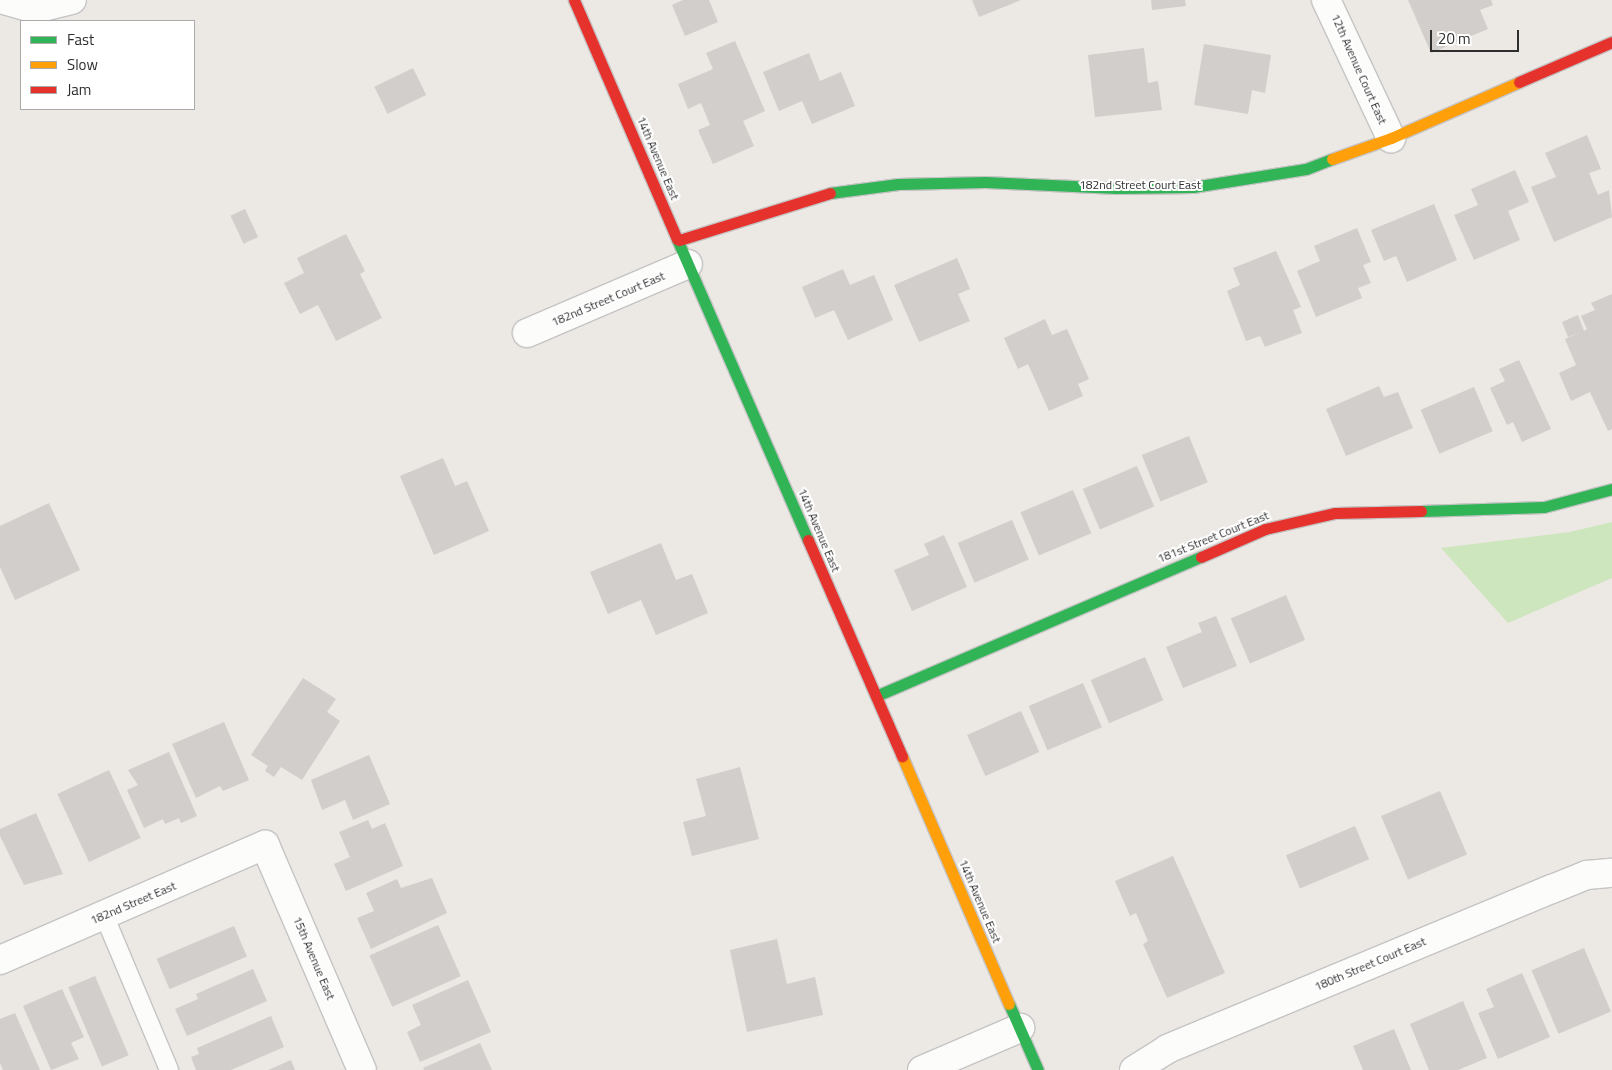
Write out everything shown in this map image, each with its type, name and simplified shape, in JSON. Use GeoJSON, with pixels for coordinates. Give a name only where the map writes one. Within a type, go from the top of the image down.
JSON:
{"type":"FeatureCollection","features":[{"type":"Feature","properties":{"kind":"street"},"geometry":{"type":"LineString","coordinates":[[4,0],[35,9],[72,0]]}},
{"type":"Feature","properties":{"kind":"street","name":"14th Avenue East"},"geometry":{"type":"LineString","coordinates":[[574,0],[1038,1070]]}},
{"type":"Feature","properties":{"kind":"street","name":"12th Avenue Court East"},"geometry":{"type":"LineString","coordinates":[[1326,0],[1391,138]]}},
{"type":"Feature","properties":{"kind":"street","name":"182nd Street Court East"},"geometry":{"type":"LineString","coordinates":[[527,333],[684,252],[822,194],[898,184],[985,182],[1117,188],[1193,187],[1306,169],[1391,138],[1612,42]]}},
{"type":"Feature","properties":{"kind":"street","name":"181st Street Court East"},"geometry":{"type":"LineString","coordinates":[[876,696],[1264,529],[1335,513],[1544,507],[1612,489]]}},
{"type":"Feature","properties":{"kind":"street","name":"182nd Street East"},"geometry":{"type":"LineString","coordinates":[[0,960],[265,845]]}},
{"type":"Feature","properties":{"kind":"street","name":"15th Avenue East"},"geometry":{"type":"LineString","coordinates":[[265,845],[362,1070]]}},
{"type":"Feature","properties":{"kind":"street","name":"180th Street Court East"},"geometry":{"type":"LineString","coordinates":[[1134,1070],[1167,1049],[1552,889],[1588,876],[1612,873]]}},
{"type":"Feature","properties":{"kind":"street"},"geometry":{"type":"LineString","coordinates":[[922,1070],[1020,1028]]}},
{"type":"Feature","properties":{"kind":"lane"},"geometry":{"type":"LineString","coordinates":[[104,915],[168,1070]]}},
{"type":"Feature","properties":{"kind":"green space"},"geometry":{"type":"Polygon","coordinates":[[[1612,522],[1612,578],[1508,623],[1441,548],[1570,532],[1612,522]]]}},
{"type":"Feature","properties":{"kind":"building"},"geometry":{"type":"Polygon","coordinates":[[[683,0],[709,0],[718,22],[685,36],[672,5],[683,0]]]}},
{"type":"Feature","properties":{"kind":"building"},"geometry":{"type":"Polygon","coordinates":[[[972,0],[1021,0],[979,17],[972,0]]]}},
{"type":"Feature","properties":{"kind":"building"},"geometry":{"type":"Polygon","coordinates":[[[1151,0],[1185,0],[1186,6],[1152,10],[1151,0]]]}},
{"type":"Feature","properties":{"kind":"building"},"geometry":{"type":"Polygon","coordinates":[[[1408,0],[1491,0],[1493,5],[1480,10],[1488,29],[1431,53],[1408,0]]]}},
{"type":"Feature","properties":{"kind":"building"},"geometry":{"type":"Polygon","coordinates":[[[735,41],[765,111],[743,121],[754,146],[713,164],[698,130],[710,125],[701,103],[688,109],[678,84],[713,69],[706,53],[735,41]]]}},
{"type":"Feature","properties":{"kind":"building"},"geometry":{"type":"Polygon","coordinates":[[[1204,44],[1271,55],[1265,93],[1252,90],[1248,114],[1194,105],[1204,44]]]}},
{"type":"Feature","properties":{"kind":"building"},"geometry":{"type":"Polygon","coordinates":[[[1144,48],[1148,83],[1158,81],[1162,110],[1095,117],[1088,55],[1144,48]]]}},
{"type":"Feature","properties":{"kind":"building"},"geometry":{"type":"Polygon","coordinates":[[[809,53],[820,81],[841,72],[855,106],[812,124],[802,101],[779,111],[763,72],[809,53]]]}},
{"type":"Feature","properties":{"kind":"building"},"geometry":{"type":"Polygon","coordinates":[[[413,68],[426,95],[388,114],[374,87],[413,68]]]}},
{"type":"Feature","properties":{"kind":"building"},"geometry":{"type":"Polygon","coordinates":[[[1587,135],[1601,169],[1589,173],[1598,195],[1609,190],[1612,217],[1554,242],[1531,187],[1556,177],[1545,153],[1587,135]]]}},
{"type":"Feature","properties":{"kind":"building"},"geometry":{"type":"Polygon","coordinates":[[[1515,170],[1529,202],[1508,211],[1520,240],[1474,260],[1454,215],[1478,205],[1471,189],[1515,170]]]}},
{"type":"Feature","properties":{"kind":"building"},"geometry":{"type":"Polygon","coordinates":[[[1434,204],[1457,260],[1407,282],[1396,256],[1384,261],[1371,230],[1434,204]]]}},
{"type":"Feature","properties":{"kind":"building"},"geometry":{"type":"Polygon","coordinates":[[[245,209],[258,237],[244,244],[230,216],[245,209]]]}},
{"type":"Feature","properties":{"kind":"building"},"geometry":{"type":"Polygon","coordinates":[[[1357,228],[1371,262],[1363,265],[1371,283],[1358,288],[1362,298],[1316,317],[1297,271],[1320,261],[1314,246],[1357,228]]]}},
{"type":"Feature","properties":{"kind":"building"},"geometry":{"type":"Polygon","coordinates":[[[346,234],[365,271],[360,274],[382,318],[336,341],[318,305],[300,314],[284,283],[304,273],[297,258],[346,234]]]}},
{"type":"Feature","properties":{"kind":"building"},"geometry":{"type":"Polygon","coordinates":[[[1276,251],[1301,307],[1293,310],[1302,333],[1265,347],[1260,336],[1246,341],[1227,291],[1240,285],[1233,268],[1276,251]]]}},
{"type":"Feature","properties":{"kind":"building"},"geometry":{"type":"Polygon","coordinates":[[[957,258],[970,289],[958,294],[970,321],[919,342],[894,285],[957,258]]]}},
{"type":"Feature","properties":{"kind":"building"},"geometry":{"type":"Polygon","coordinates":[[[843,269],[850,285],[874,275],[893,320],[848,340],[834,310],[815,318],[802,287],[843,269]]]}},
{"type":"Feature","properties":{"kind":"building"},"geometry":{"type":"Polygon","coordinates":[[[1612,294],[1612,429],[1608,431],[1590,392],[1571,401],[1559,373],[1576,365],[1565,339],[1581,332],[1568,337],[1562,322],[1578,315],[1584,331],[1587,329],[1581,316],[1595,310],[1591,303],[1612,294]]]}},
{"type":"Feature","properties":{"kind":"building"},"geometry":{"type":"Polygon","coordinates":[[[1045,319],[1052,335],[1067,329],[1089,379],[1078,384],[1083,396],[1049,411],[1028,364],[1018,369],[1004,338],[1045,319]]]}},
{"type":"Feature","properties":{"kind":"building"},"geometry":{"type":"Polygon","coordinates":[[[1519,360],[1551,429],[1522,442],[1513,422],[1507,425],[1490,388],[1505,381],[1499,369],[1519,360]]]}},
{"type":"Feature","properties":{"kind":"building"},"geometry":{"type":"Polygon","coordinates":[[[1379,386],[1384,397],[1398,392],[1413,428],[1346,456],[1326,409],[1379,386]]]}},
{"type":"Feature","properties":{"kind":"building"},"geometry":{"type":"Polygon","coordinates":[[[1474,387],[1493,431],[1439,454],[1421,410],[1474,387]]]}},
{"type":"Feature","properties":{"kind":"building"},"geometry":{"type":"Polygon","coordinates":[[[1189,436],[1208,482],[1160,501],[1142,455],[1189,436]]]}},
{"type":"Feature","properties":{"kind":"building"},"geometry":{"type":"Polygon","coordinates":[[[443,458],[455,486],[467,481],[489,531],[434,555],[400,476],[443,458]]]}},
{"type":"Feature","properties":{"kind":"building"},"geometry":{"type":"Polygon","coordinates":[[[1137,466],[1154,507],[1100,530],[1083,489],[1137,466]]]}},
{"type":"Feature","properties":{"kind":"building"},"geometry":{"type":"Polygon","coordinates":[[[1073,490],[1091,533],[1039,556],[1021,512],[1073,490]]]}},
{"type":"Feature","properties":{"kind":"building"},"geometry":{"type":"Polygon","coordinates":[[[49,503],[80,570],[15,600],[0,567],[0,526],[49,503]]]}},
{"type":"Feature","properties":{"kind":"building"},"geometry":{"type":"Polygon","coordinates":[[[1012,520],[1029,560],[974,583],[958,543],[1012,520]]]}},
{"type":"Feature","properties":{"kind":"building"},"geometry":{"type":"Polygon","coordinates":[[[944,535],[967,587],[912,611],[894,570],[929,555],[924,544],[944,535]]]}},
{"type":"Feature","properties":{"kind":"building"},"geometry":{"type":"Polygon","coordinates":[[[661,543],[676,580],[692,574],[708,613],[656,635],[641,600],[608,614],[590,572],[661,543]]]}},
{"type":"Feature","properties":{"kind":"building"},"geometry":{"type":"Polygon","coordinates":[[[1286,595],[1305,640],[1250,664],[1231,618],[1286,595]]]}},
{"type":"Feature","properties":{"kind":"building"},"geometry":{"type":"Polygon","coordinates":[[[1216,616],[1237,666],[1183,688],[1166,647],[1202,632],[1198,623],[1216,616]]]}},
{"type":"Feature","properties":{"kind":"building"},"geometry":{"type":"Polygon","coordinates":[[[1145,657],[1163,700],[1109,723],[1091,680],[1145,657]]]}},
{"type":"Feature","properties":{"kind":"building"},"geometry":{"type":"Polygon","coordinates":[[[303,678],[336,699],[327,712],[340,721],[302,780],[281,767],[274,777],[265,771],[268,766],[251,755],[303,678]]]}},
{"type":"Feature","properties":{"kind":"building"},"geometry":{"type":"Polygon","coordinates":[[[1083,683],[1102,727],[1047,750],[1029,706],[1083,683]]]}},
{"type":"Feature","properties":{"kind":"building"},"geometry":{"type":"Polygon","coordinates":[[[1021,711],[1039,752],[985,776],[967,735],[1021,711]]]}},
{"type":"Feature","properties":{"kind":"building"},"geometry":{"type":"Polygon","coordinates":[[[224,722],[249,780],[223,791],[220,786],[196,798],[172,744],[224,722]]]}},
{"type":"Feature","properties":{"kind":"building"},"geometry":{"type":"Polygon","coordinates":[[[169,752],[197,816],[181,823],[179,818],[165,824],[163,819],[144,828],[127,790],[138,785],[128,770],[169,752]]]}},
{"type":"Feature","properties":{"kind":"building"},"geometry":{"type":"Polygon","coordinates":[[[369,755],[390,804],[353,820],[345,800],[322,810],[311,780],[369,755]]]}},
{"type":"Feature","properties":{"kind":"building"},"geometry":{"type":"Polygon","coordinates":[[[740,767],[759,839],[692,856],[683,822],[706,816],[696,779],[740,767]]]}},
{"type":"Feature","properties":{"kind":"building"},"geometry":{"type":"Polygon","coordinates":[[[109,770],[141,838],[89,862],[57,794],[109,770]]]}},
{"type":"Feature","properties":{"kind":"building"},"geometry":{"type":"Polygon","coordinates":[[[1440,791],[1467,855],[1408,880],[1381,816],[1440,791]]]}},
{"type":"Feature","properties":{"kind":"building"},"geometry":{"type":"Polygon","coordinates":[[[36,813],[63,874],[24,885],[0,836],[0,829],[36,813]]]}},
{"type":"Feature","properties":{"kind":"building"},"geometry":{"type":"Polygon","coordinates":[[[368,820],[372,829],[385,823],[403,866],[346,891],[334,864],[350,857],[339,832],[368,820]]]}},
{"type":"Feature","properties":{"kind":"building"},"geometry":{"type":"Polygon","coordinates":[[[1355,826],[1369,859],[1300,888],[1286,855],[1355,826]]]}},
{"type":"Feature","properties":{"kind":"building"},"geometry":{"type":"Polygon","coordinates":[[[1173,856],[1225,973],[1167,998],[1143,944],[1148,941],[1136,913],[1130,916],[1115,881],[1173,856]]]}},
{"type":"Feature","properties":{"kind":"building"},"geometry":{"type":"Polygon","coordinates":[[[432,878],[447,913],[371,949],[357,918],[374,911],[366,893],[397,879],[401,888],[432,878]]]}},
{"type":"Feature","properties":{"kind":"building"},"geometry":{"type":"Polygon","coordinates":[[[438,925],[461,976],[392,1007],[369,956],[438,925]]]}},
{"type":"Feature","properties":{"kind":"building"},"geometry":{"type":"Polygon","coordinates":[[[234,926],[247,956],[170,989],[157,959],[234,926]]]}},
{"type":"Feature","properties":{"kind":"building"},"geometry":{"type":"Polygon","coordinates":[[[777,939],[787,984],[815,977],[823,1015],[747,1032],[730,950],[777,939]]]}},
{"type":"Feature","properties":{"kind":"building"},"geometry":{"type":"Polygon","coordinates":[[[1584,948],[1611,1012],[1558,1034],[1532,970],[1584,948]]]}},
{"type":"Feature","properties":{"kind":"building"},"geometry":{"type":"Polygon","coordinates":[[[253,969],[267,1001],[187,1036],[175,1009],[198,999],[196,994],[253,969]]]}},
{"type":"Feature","properties":{"kind":"building"},"geometry":{"type":"Polygon","coordinates":[[[1522,973],[1550,1037],[1498,1059],[1478,1013],[1494,1007],[1486,989],[1522,973]]]}},
{"type":"Feature","properties":{"kind":"building"},"geometry":{"type":"Polygon","coordinates":[[[95,976],[129,1055],[102,1066],[68,987],[95,976]]]}},
{"type":"Feature","properties":{"kind":"building"},"geometry":{"type":"Polygon","coordinates":[[[468,980],[491,1032],[420,1062],[407,1032],[421,1025],[412,1005],[468,980]]]}},
{"type":"Feature","properties":{"kind":"building"},"geometry":{"type":"Polygon","coordinates":[[[62,989],[84,1037],[71,1043],[79,1059],[51,1070],[23,1006],[62,989]]]}},
{"type":"Feature","properties":{"kind":"building"},"geometry":{"type":"Polygon","coordinates":[[[1463,1001],[1487,1058],[1458,1070],[1429,1070],[1410,1024],[1463,1001]]]}},
{"type":"Feature","properties":{"kind":"building"},"geometry":{"type":"Polygon","coordinates":[[[15,1013],[40,1070],[3,1070],[0,1063],[0,1019],[15,1013]]]}},
{"type":"Feature","properties":{"kind":"building"},"geometry":{"type":"Polygon","coordinates":[[[271,1016],[284,1047],[231,1070],[196,1070],[191,1057],[199,1054],[197,1048],[271,1016]]]}},
{"type":"Feature","properties":{"kind":"building"},"geometry":{"type":"Polygon","coordinates":[[[1394,1029],[1411,1070],[1363,1070],[1353,1046],[1394,1029]]]}},
{"type":"Feature","properties":{"kind":"building"},"geometry":{"type":"Polygon","coordinates":[[[480,1043],[492,1070],[424,1070],[423,1068],[480,1043]]]}},
{"type":"Feature","properties":{"kind":"building"},"geometry":{"type":"Polygon","coordinates":[[[291,1060],[295,1070],[268,1070],[291,1060]]]}},
{"type":"Feature","properties":{"kind":"traffic: fast"},"geometry":{"type":"LineString","coordinates":[[830,193],[898,184],[985,182],[1117,188],[1193,187],[1306,169],[1332,159]]}},
{"type":"Feature","properties":{"kind":"traffic: fast"},"geometry":{"type":"LineString","coordinates":[[677,239],[808,540]]}},
{"type":"Feature","properties":{"kind":"traffic: fast"},"geometry":{"type":"LineString","coordinates":[[1421,511],[1544,507],[1612,489]]}},
{"type":"Feature","properties":{"kind":"traffic: fast"},"geometry":{"type":"LineString","coordinates":[[876,696],[1201,557]]}},
{"type":"Feature","properties":{"kind":"traffic: fast"},"geometry":{"type":"LineString","coordinates":[[1009,1004],[1038,1070]]}},
{"type":"Feature","properties":{"kind":"traffic: slow"},"geometry":{"type":"LineString","coordinates":[[1332,159],[1391,138],[1519,82]]}},
{"type":"Feature","properties":{"kind":"traffic: slow"},"geometry":{"type":"LineString","coordinates":[[902,756],[1009,1004]]}},
{"type":"Feature","properties":{"kind":"traffic: jam"},"geometry":{"type":"LineString","coordinates":[[574,0],[677,239]]}},
{"type":"Feature","properties":{"kind":"traffic: jam"},"geometry":{"type":"LineString","coordinates":[[1519,82],[1612,42]]}},
{"type":"Feature","properties":{"kind":"traffic: jam"},"geometry":{"type":"LineString","coordinates":[[679,240],[830,193]]}},
{"type":"Feature","properties":{"kind":"traffic: jam"},"geometry":{"type":"LineString","coordinates":[[1201,557],[1265,529],[1335,513],[1421,511]]}},
{"type":"Feature","properties":{"kind":"traffic: jam"},"geometry":{"type":"LineString","coordinates":[[808,540],[902,756]]}}]}
